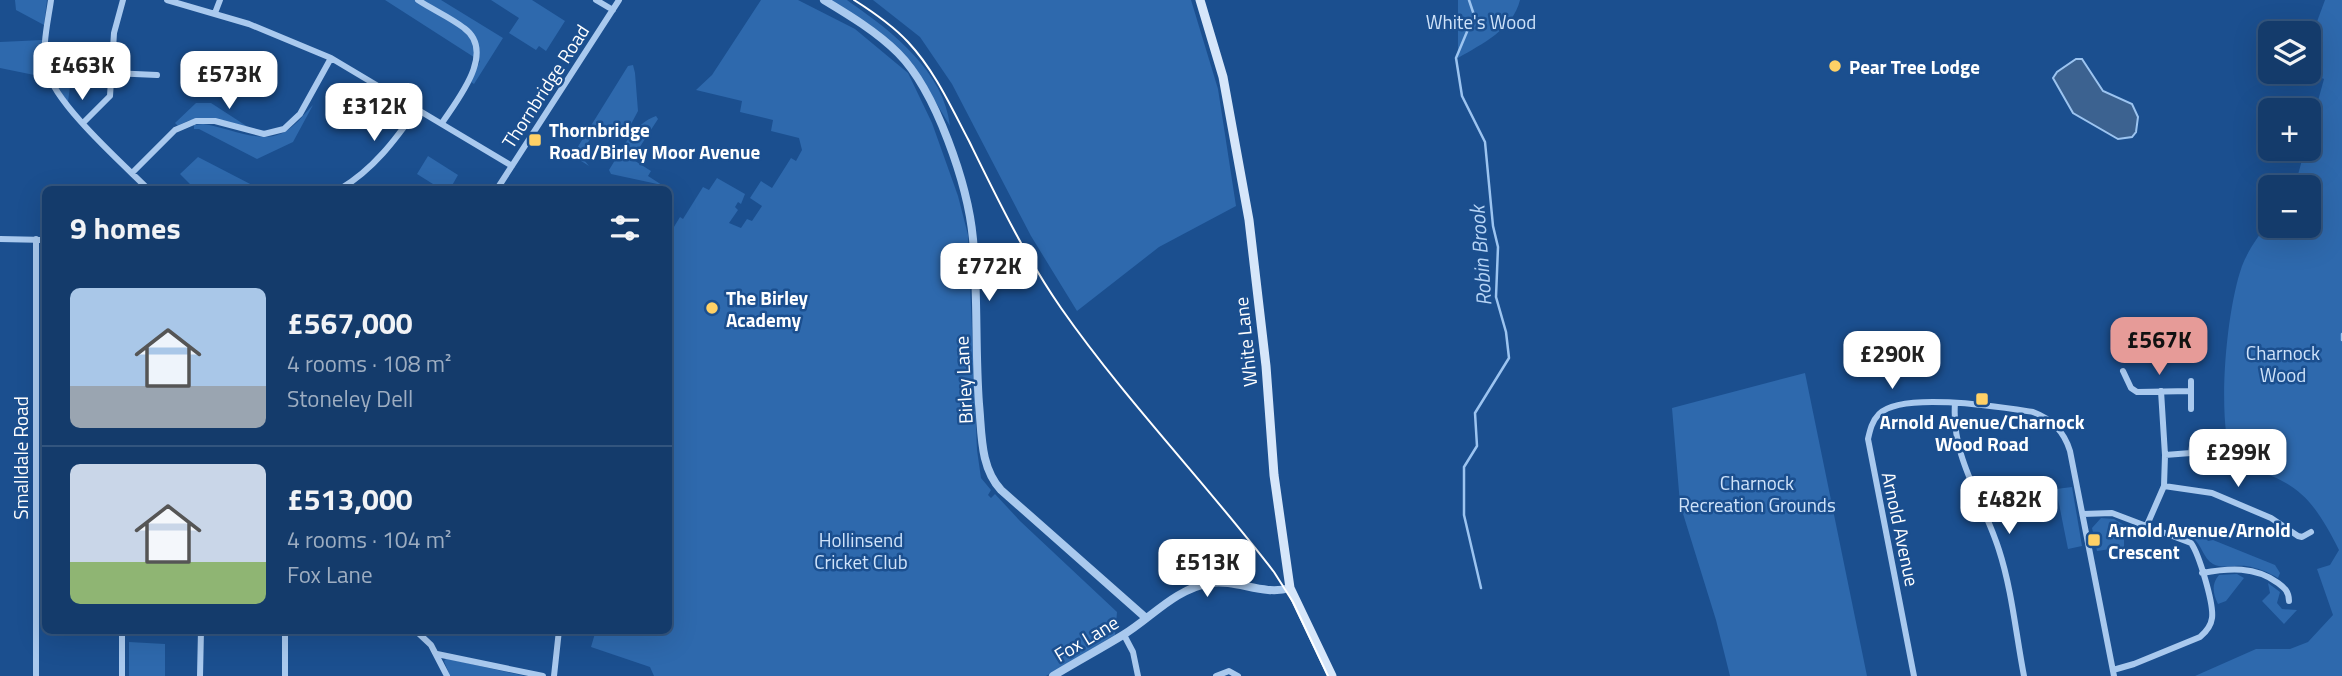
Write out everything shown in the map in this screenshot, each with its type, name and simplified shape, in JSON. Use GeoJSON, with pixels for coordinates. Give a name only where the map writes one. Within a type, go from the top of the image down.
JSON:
{"type":"FeatureCollection","features":[{"type":"Feature","properties":{"kind":"main road","name":"White Lane"},"geometry":{"type":"LineString","coordinates":[[1200,0],[1223,76],[1249,220],[1266,366],[1274,475],[1290,588],[1332,676]]}},
{"type":"Feature","properties":{"kind":"street"},"geometry":{"type":"LineString","coordinates":[[51,0],[46,47],[47,70],[57,92],[83,123],[145,186]]}},
{"type":"Feature","properties":{"kind":"street"},"geometry":{"type":"LineString","coordinates":[[83,123],[110,96],[114,33],[123,0]]}},
{"type":"Feature","properties":{"kind":"street"},"geometry":{"type":"LineString","coordinates":[[167,0],[277,34],[331,58],[512,166]]}},
{"type":"Feature","properties":{"kind":"street"},"geometry":{"type":"LineString","coordinates":[[215,13],[220,0]]}},
{"type":"Feature","properties":{"kind":"street"},"geometry":{"type":"LineString","coordinates":[[418,0],[466,29],[472,35],[477,51],[475,68],[470,79],[442,123]]}},
{"type":"Feature","properties":{"kind":"street"},"geometry":{"type":"LineString","coordinates":[[596,0],[613,10]]}},
{"type":"Feature","properties":{"kind":"street","name":"Thornbridge Road"},"geometry":{"type":"LineString","coordinates":[[499,186],[619,0]]}},
{"type":"Feature","properties":{"kind":"street","name":"Birley Lane"},"geometry":{"type":"LineString","coordinates":[[824,0],[862,24],[905,61],[931,103],[954,158],[972,224],[982,443],[992,479],[1001,490],[1146,618]]}},
{"type":"Feature","properties":{"kind":"street"},"geometry":{"type":"LineString","coordinates":[[132,173],[175,130],[196,121],[215,121],[264,134],[284,129],[300,114],[331,58]]}},
{"type":"Feature","properties":{"kind":"street"},"geometry":{"type":"LineString","coordinates":[[112,73],[157,75]]}},
{"type":"Feature","properties":{"kind":"street"},"geometry":{"type":"LineString","coordinates":[[344,186],[398,137],[417,108]]}},
{"type":"Feature","properties":{"kind":"street"},"geometry":{"type":"LineString","coordinates":[[0,239],[42,240]]}},
{"type":"Feature","properties":{"kind":"street","name":"Smalldale Road"},"geometry":{"type":"LineString","coordinates":[[36,239],[36,676]]}},
{"type":"Feature","properties":{"kind":"street"},"geometry":{"type":"LineString","coordinates":[[2123,371],[2134,390],[2191,391]]}},
{"type":"Feature","properties":{"kind":"street"},"geometry":{"type":"LineString","coordinates":[[2191,381],[2192,409]]}},
{"type":"Feature","properties":{"kind":"street"},"geometry":{"type":"LineString","coordinates":[[2147,526],[2164,486],[2161,391]]}},
{"type":"Feature","properties":{"kind":"street","name":"Arnold Avenue"},"geometry":{"type":"LineString","coordinates":[[1914,676],[1868,439],[1873,422],[1879,414],[1895,405],[1914,402],[1955,403],[2033,412],[2054,423],[2067,440],[2113,673]]}},
{"type":"Feature","properties":{"kind":"street"},"geometry":{"type":"LineString","coordinates":[[1955,403],[1954,423],[1958,450],[2000,554],[2024,676]]}},
{"type":"Feature","properties":{"kind":"street"},"geometry":{"type":"LineString","coordinates":[[36,414],[42,414]]}},
{"type":"Feature","properties":{"kind":"street"},"geometry":{"type":"LineString","coordinates":[[2165,455],[2191,453],[2193,439]]}},
{"type":"Feature","properties":{"kind":"street"},"geometry":{"type":"LineString","coordinates":[[2164,486],[2212,493],[2271,518],[2298,536],[2302,537],[2311,532]]}},
{"type":"Feature","properties":{"kind":"street"},"geometry":{"type":"LineString","coordinates":[[36,511],[42,511]]}},
{"type":"Feature","properties":{"kind":"street"},"geometry":{"type":"LineString","coordinates":[[2083,514],[2112,513],[2190,543],[2197,555],[2212,613],[2206,633],[2113,673]]}},
{"type":"Feature","properties":{"kind":"street"},"geometry":{"type":"LineString","coordinates":[[2202,573],[2238,569],[2263,573],[2285,588],[2290,595],[2290,601]]}},
{"type":"Feature","properties":{"kind":"street","name":"Fox Lane"},"geometry":{"type":"LineString","coordinates":[[1053,676],[1124,635],[1175,598],[1210,583],[1270,590],[1290,588]]}},
{"type":"Feature","properties":{"kind":"street"},"geometry":{"type":"LineString","coordinates":[[122,634],[122,676]]}},
{"type":"Feature","properties":{"kind":"street"},"geometry":{"type":"LineString","coordinates":[[200,676],[201,634]]}},
{"type":"Feature","properties":{"kind":"street"},"geometry":{"type":"LineString","coordinates":[[285,634],[285,676]]}},
{"type":"Feature","properties":{"kind":"street"},"geometry":{"type":"LineString","coordinates":[[419,634],[437,654],[447,676]]}},
{"type":"Feature","properties":{"kind":"street"},"geometry":{"type":"LineString","coordinates":[[554,676],[559,634]]}},
{"type":"Feature","properties":{"kind":"street"},"geometry":{"type":"LineString","coordinates":[[1124,635],[1133,652],[1139,676]]}},
{"type":"Feature","properties":{"kind":"street"},"geometry":{"type":"LineString","coordinates":[[437,654],[543,676]]}},
{"type":"Feature","properties":{"kind":"street"},"geometry":{"type":"LineString","coordinates":[[1216,676],[1229,671],[1238,676]]}},
{"type":"Feature","properties":{"kind":"green space"},"geometry":{"type":"Polygon","coordinates":[[[15,0],[47,0],[44,25],[16,10],[15,0]]]}},
{"type":"Feature","properties":{"kind":"green space"},"geometry":{"type":"Polygon","coordinates":[[[385,0],[441,0],[503,38],[474,84],[471,82],[480,61],[385,0]]]}},
{"type":"Feature","properties":{"kind":"green space"},"geometry":{"type":"Polygon","coordinates":[[[491,0],[532,0],[565,21],[546,51],[539,46],[536,50],[509,33],[519,18],[491,0]]]}},
{"type":"Feature","properties":{"kind":"green space","name":"Hollinsend Cricket Club"},"geometry":{"type":"Polygon","coordinates":[[[761,0],[798,0],[855,29],[908,73],[932,123],[958,196],[968,235],[977,450],[981,478],[991,490],[988,495],[991,498],[995,494],[1117,612],[1115,635],[1046,676],[654,676],[650,667],[591,647],[595,634],[672,634],[672,230],[680,217],[683,219],[703,187],[709,190],[717,178],[745,194],[741,204],[738,202],[735,207],[738,210],[729,223],[741,228],[747,219],[752,221],[762,206],[750,198],[761,181],[772,188],[791,158],[796,161],[802,150],[799,138],[771,131],[773,120],[740,112],[742,101],[696,90],[712,75],[761,0]]]}},
{"type":"Feature","properties":{"kind":"green space"},"geometry":{"type":"Polygon","coordinates":[[[830,0],[847,0],[914,55],[938,88],[946,106],[950,126],[912,63],[892,43],[830,0]]]}},
{"type":"Feature","properties":{"kind":"green space"},"geometry":{"type":"Polygon","coordinates":[[[873,0],[1191,0],[1218,89],[1236,206],[1159,247],[1077,311],[1031,236],[952,84],[920,37],[873,0]]]}},
{"type":"Feature","properties":{"kind":"green space","name":"White's Wood"},"geometry":{"type":"Polygon","coordinates":[[[1458,0],[1520,0],[1504,27],[1458,58],[1458,0]]]}},
{"type":"Feature","properties":{"kind":"green space","name":"Charnock Wood"},"geometry":{"type":"Polygon","coordinates":[[[2325,0],[2342,0],[2342,676],[2195,676],[2256,649],[2290,649],[2308,642],[2333,615],[2317,569],[2330,565],[2339,550],[2319,515],[2298,492],[2271,476],[2233,464],[2228,445],[2224,394],[2231,310],[2242,266],[2254,242],[2258,236],[2321,238],[2321,175],[2298,175],[2302,161],[2321,161],[2321,98],[2319,98],[2324,79],[2321,78],[2321,21],[2317,21],[2325,0]]]}},
{"type":"Feature","properties":{"kind":"green space"},"geometry":{"type":"Polygon","coordinates":[[[43,40],[44,77],[0,68],[0,42],[43,40]]]}},
{"type":"Feature","properties":{"kind":"green space"},"geometry":{"type":"Polygon","coordinates":[[[50,44],[75,48],[68,102],[53,75],[50,44]]]}},
{"type":"Feature","properties":{"kind":"green space"},"geometry":{"type":"Polygon","coordinates":[[[633,65],[638,111],[629,128],[620,128],[614,135],[605,126],[604,128],[599,125],[580,155],[589,166],[574,153],[628,66],[633,65]]]}},
{"type":"Feature","properties":{"kind":"green space"},"geometry":{"type":"Polygon","coordinates":[[[196,103],[211,103],[248,127],[203,118],[186,121],[178,126],[175,123],[196,103]]]}},
{"type":"Feature","properties":{"kind":"green space"},"geometry":{"type":"Polygon","coordinates":[[[313,105],[293,142],[257,159],[199,129],[194,129],[194,125],[203,124],[247,135],[269,137],[289,129],[313,105]]]}},
{"type":"Feature","properties":{"kind":"green space"},"geometry":{"type":"Polygon","coordinates":[[[656,116],[658,119],[632,159],[651,171],[648,176],[662,185],[611,174],[609,170],[629,138],[641,125],[656,116]]]}},
{"type":"Feature","properties":{"kind":"green space"},"geometry":{"type":"Polygon","coordinates":[[[428,156],[458,175],[452,186],[436,186],[417,174],[428,156]]]}},
{"type":"Feature","properties":{"kind":"green space"},"geometry":{"type":"Polygon","coordinates":[[[198,157],[254,186],[192,186],[180,174],[198,157]]]}},
{"type":"Feature","properties":{"kind":"green space","name":"Charnock Recreation Grounds"},"geometry":{"type":"Polygon","coordinates":[[[1805,373],[1867,676],[1730,676],[1716,620],[1680,504],[1672,408],[1805,373]]]}},
{"type":"Feature","properties":{"kind":"green space"},"geometry":{"type":"Polygon","coordinates":[[[2072,487],[2082,546],[2068,549],[2056,489],[2072,487]]]}},
{"type":"Feature","properties":{"kind":"green space"},"geometry":{"type":"Polygon","coordinates":[[[2101,518],[2114,519],[2124,525],[2124,547],[2097,551],[2092,528],[2101,518]]]}},
{"type":"Feature","properties":{"kind":"green space"},"geometry":{"type":"Polygon","coordinates":[[[2197,528],[2208,541],[2213,540],[2275,565],[2280,573],[2278,578],[2250,567],[2213,564],[2193,538],[2197,528]]]}},
{"type":"Feature","properties":{"kind":"green space"},"geometry":{"type":"Polygon","coordinates":[[[2237,574],[2244,578],[2226,601],[2218,604],[2214,589],[2216,578],[2219,575],[2237,574]]]}},
{"type":"Feature","properties":{"kind":"green space"},"geometry":{"type":"Polygon","coordinates":[[[2268,583],[2280,592],[2277,603],[2282,609],[2297,610],[2284,624],[2262,601],[2270,593],[2268,583]]]}},
{"type":"Feature","properties":{"kind":"green space"},"geometry":{"type":"Polygon","coordinates":[[[129,642],[165,644],[165,676],[129,676],[129,642]]]}},
{"type":"Feature","properties":{"kind":"green space"},"geometry":{"type":"Polygon","coordinates":[[[446,659],[525,676],[450,676],[444,661],[446,659]]]}},
{"type":"Feature","properties":{"kind":"shaded area"},"geometry":{"type":"Polygon","coordinates":[[[2076,59],[2082,59],[2103,91],[2132,104],[2138,117],[2136,132],[2132,137],[2118,139],[2073,113],[2053,78],[2076,59]]]}},
{"type":"Feature","properties":{"kind":"waterway","name":"Robin Brook"},"geometry":{"type":"LineString","coordinates":[[1469,0],[1474,15],[1456,58],[1462,96],[1485,142],[1493,226],[1498,247],[1496,297],[1506,332],[1509,358],[1475,413],[1477,446],[1464,467],[1464,515],[1481,588]]}},
{"type":"Feature","properties":{"kind":"waterway"},"geometry":{"type":"LineString","coordinates":[[2342,334],[2342,340]]}},
{"type":"Feature","properties":{"kind":"tram line"},"geometry":{"type":"LineString","coordinates":[[854,0],[896,30],[926,65],[949,102],[1035,268],[1061,308],[1112,376],[1274,572],[1293,602],[1328,676]]}},
{"type":"Feature","properties":{"kind":"place","name":"Pear Tree Lodge"},"geometry":{"type":"Point","coordinates":[1835,66]}},
{"type":"Feature","properties":{"kind":"place","name":"Thornbridge Road/Birley Moor Avenue"},"geometry":{"type":"Point","coordinates":[535,140]}},
{"type":"Feature","properties":{"kind":"place","name":"The Birley Academy"},"geometry":{"type":"Point","coordinates":[712,308]}},
{"type":"Feature","properties":{"kind":"place","name":"Arnold Avenue/Charnock Wood Road"},"geometry":{"type":"Point","coordinates":[1982,399]}},
{"type":"Feature","properties":{"kind":"place","name":"Arnold Avenue/Arnold Crescent"},"geometry":{"type":"Point","coordinates":[2094,540]}}]}
